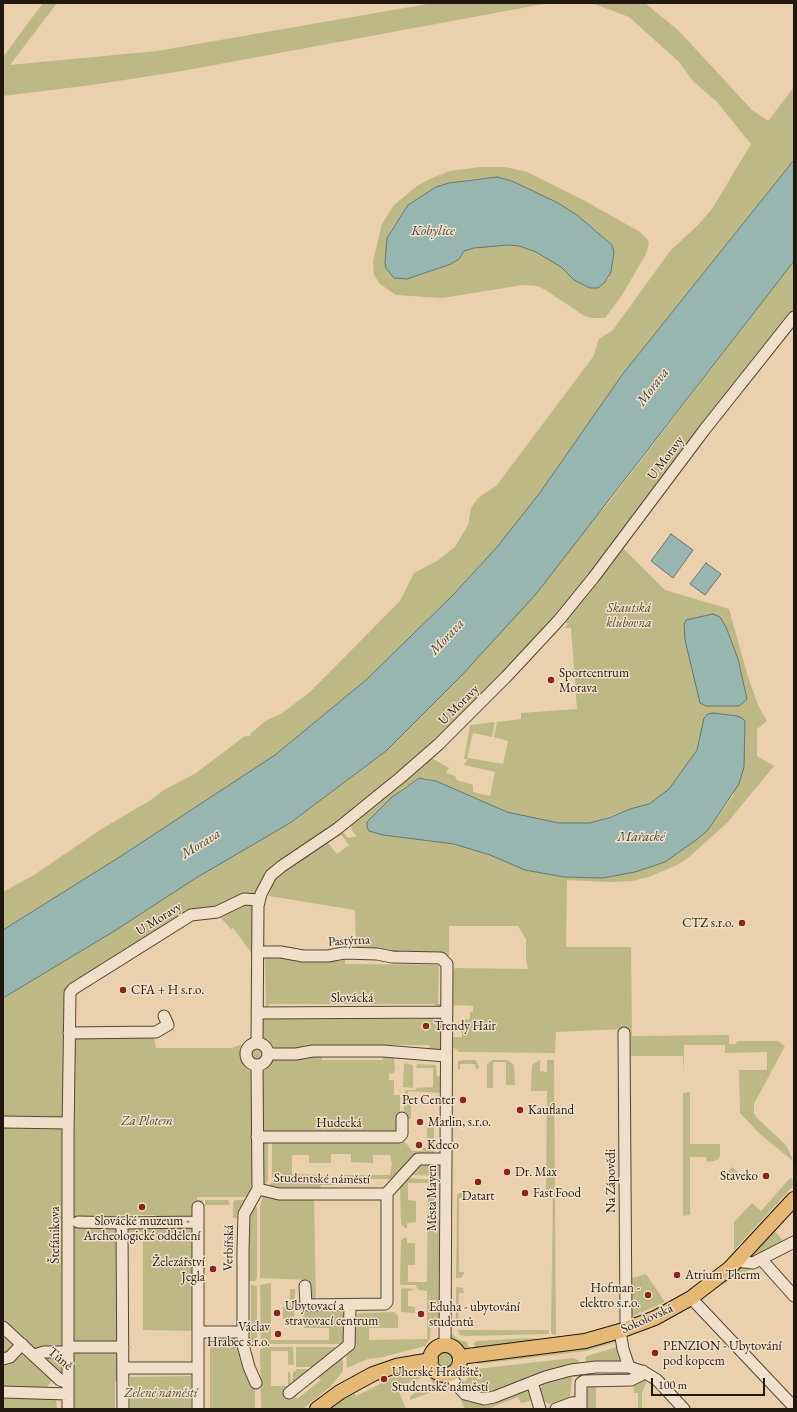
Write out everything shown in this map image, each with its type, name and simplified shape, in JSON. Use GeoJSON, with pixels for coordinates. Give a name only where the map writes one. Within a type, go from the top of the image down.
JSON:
{"type":"FeatureCollection","features":[{"type":"Feature","properties":{"kind":"main road","name":"Sokolovská"},"geometry":{"type":"LineString","coordinates":[[460,1357],[573,1343],[624,1330],[655,1318],[691,1298],[738,1260],[794,1198]]}},
{"type":"Feature","properties":{"kind":"main road"},"geometry":{"type":"LineString","coordinates":[[445,1345],[455,1348],[460,1357],[459,1366],[450,1374],[437,1372],[433,1367],[431,1360],[435,1349],[445,1345]]}},
{"type":"Feature","properties":{"kind":"main road"},"geometry":{"type":"LineString","coordinates":[[317,1409],[340,1392],[373,1374],[396,1366],[431,1360]]}},
{"type":"Feature","properties":{"kind":"street","name":"U Moravy"},"geometry":{"type":"LineString","coordinates":[[70,1009],[70,994],[73,989],[191,915],[217,912],[244,899],[259,900],[268,880],[276,870],[337,829],[417,764],[481,703],[540,641],[594,577],[705,429],[794,317]]}},
{"type":"Feature","properties":{"kind":"street"},"geometry":{"type":"LineString","coordinates":[[257,1043],[259,900]]}},
{"type":"Feature","properties":{"kind":"street","name":"Pastýrna"},"geometry":{"type":"LineString","coordinates":[[258,952],[328,956],[344,953],[377,954],[392,957],[441,958]]}},
{"type":"Feature","properties":{"kind":"street","name":"Města Mayen"},"geometry":{"type":"LineString","coordinates":[[441,958],[445,960],[448,967],[446,1056],[445,1345]]}},
{"type":"Feature","properties":{"kind":"street","name":"Štefánikova"},"geometry":{"type":"LineString","coordinates":[[68,1409],[68,1123],[70,1009]]}},
{"type":"Feature","properties":{"kind":"street","name":"Slovácká"},"geometry":{"type":"LineString","coordinates":[[257,1013],[447,1012]]}},
{"type":"Feature","properties":{"kind":"street"},"geometry":{"type":"LineString","coordinates":[[69,1033],[156,1032],[168,1025],[164,1016]]}},
{"type":"Feature","properties":{"kind":"street","name":"Na Zápovědi"},"geometry":{"type":"LineString","coordinates":[[624,1033],[626,1322],[623,1348],[629,1367]]}},
{"type":"Feature","properties":{"kind":"street"},"geometry":{"type":"LineString","coordinates":[[257,1043],[266,1047],[269,1054],[265,1062],[257,1066],[250,1062],[246,1054],[249,1047],[257,1043]]}},
{"type":"Feature","properties":{"kind":"street"},"geometry":{"type":"LineString","coordinates":[[269,1054],[296,1054],[313,1051],[383,1051],[446,1056]]}},
{"type":"Feature","properties":{"kind":"street","name":"Verbířská"},"geometry":{"type":"LineString","coordinates":[[256,1383],[244,1353],[243,1332],[244,1216],[258,1189],[257,1066]]}},
{"type":"Feature","properties":{"kind":"street","name":"Hudecká"},"geometry":{"type":"LineString","coordinates":[[257,1137],[399,1137],[402,1134],[402,1118]]}},
{"type":"Feature","properties":{"kind":"street"},"geometry":{"type":"LineString","coordinates":[[3,1122],[68,1123]]}},
{"type":"Feature","properties":{"kind":"street","name":"Studentské náměstí"},"geometry":{"type":"LineString","coordinates":[[305,1286],[306,1305],[383,1306],[387,1302],[387,1194],[389,1188],[418,1159],[446,1159]]}},
{"type":"Feature","properties":{"kind":"street","name":"Studentské náměstí"},"geometry":{"type":"LineString","coordinates":[[258,1189],[279,1194],[387,1194]]}},
{"type":"Feature","properties":{"kind":"street"},"geometry":{"type":"LineString","coordinates":[[198,1207],[198,1409]]}},
{"type":"Feature","properties":{"kind":"street","name":"Štefánikova"},"geometry":{"type":"LineString","coordinates":[[78,1222],[198,1222]]}},
{"type":"Feature","properties":{"kind":"street"},"geometry":{"type":"LineString","coordinates":[[122,1223],[123,1409]]}},
{"type":"Feature","properties":{"kind":"street"},"geometry":{"type":"LineString","coordinates":[[738,1260],[752,1263],[763,1262],[794,1242]]}},
{"type":"Feature","properties":{"kind":"street"},"geometry":{"type":"LineString","coordinates":[[763,1262],[794,1296]]}},
{"type":"Feature","properties":{"kind":"street"},"geometry":{"type":"LineString","coordinates":[[691,1298],[794,1407]]}},
{"type":"Feature","properties":{"kind":"street"},"geometry":{"type":"LineString","coordinates":[[290,1393],[349,1344],[350,1306]]}},
{"type":"Feature","properties":{"kind":"street","name":"Tůně"},"geometry":{"type":"LineString","coordinates":[[3,1327],[68,1388]]}},
{"type":"Feature","properties":{"kind":"street"},"geometry":{"type":"LineString","coordinates":[[198,1332],[243,1332]]}},
{"type":"Feature","properties":{"kind":"street"},"geometry":{"type":"LineString","coordinates":[[3,1359],[10,1357],[22,1344]]}},
{"type":"Feature","properties":{"kind":"street"},"geometry":{"type":"LineString","coordinates":[[68,1350],[123,1347]]}},
{"type":"Feature","properties":{"kind":"street","name":"Tůně"},"geometry":{"type":"LineString","coordinates":[[34,1356],[44,1352],[68,1350]]}},
{"type":"Feature","properties":{"kind":"street"},"geometry":{"type":"LineString","coordinates":[[450,1374],[455,1383],[465,1394],[482,1399],[494,1397],[557,1373],[582,1368],[629,1367],[643,1371],[657,1380],[684,1409]]}},
{"type":"Feature","properties":{"kind":"street"},"geometry":{"type":"LineString","coordinates":[[123,1368],[198,1368]]}},
{"type":"Feature","properties":{"kind":"street"},"geometry":{"type":"LineString","coordinates":[[556,1409],[572,1402],[581,1406],[581,1383],[584,1380],[631,1380],[641,1375],[643,1371]]}},
{"type":"Feature","properties":{"kind":"street"},"geometry":{"type":"LineString","coordinates":[[532,1382],[540,1409]]}},
{"type":"Feature","properties":{"kind":"street"},"geometry":{"type":"LineString","coordinates":[[3,1392],[68,1388]]}},
{"type":"Feature","properties":{"kind":"green space"},"geometry":{"type":"Polygon","coordinates":[[[43,3],[57,3],[10,65],[157,51],[433,3],[549,3],[182,71],[92,85],[3,96],[3,57],[43,3]]]}},
{"type":"Feature","properties":{"kind":"green space"},"geometry":{"type":"Polygon","coordinates":[[[592,3],[645,3],[679,31],[752,110],[768,121],[794,87],[794,160],[622,375],[539,494],[497,547],[452,596],[366,680],[275,755],[118,858],[3,930],[3,892],[34,875],[103,828],[151,800],[164,790],[196,773],[245,736],[251,736],[250,734],[267,720],[281,714],[310,692],[400,601],[414,573],[437,561],[455,547],[468,525],[471,508],[478,498],[497,485],[593,357],[599,339],[613,330],[670,251],[697,226],[712,209],[751,144],[717,102],[693,81],[679,62],[629,17],[592,3]]]}},
{"type":"Feature","properties":{"kind":"green space"},"geometry":{"type":"Polygon","coordinates":[[[480,167],[505,167],[527,172],[585,201],[640,232],[649,242],[646,254],[622,295],[605,318],[591,318],[583,315],[537,286],[523,285],[442,298],[396,295],[380,284],[374,275],[373,261],[382,224],[394,205],[417,186],[450,171],[480,167]],[[497,177],[465,180],[436,187],[418,198],[408,205],[387,238],[385,262],[407,279],[451,264],[459,259],[464,251],[481,247],[508,245],[519,246],[536,252],[561,267],[574,280],[590,288],[598,288],[605,282],[609,278],[612,245],[577,215],[558,203],[512,181],[497,177]]]}},
{"type":"Feature","properties":{"kind":"green space"},"geometry":{"type":"Polygon","coordinates":[[[794,261],[794,314],[585,584],[439,740],[256,894],[210,910],[68,991],[65,1347],[26,1348],[52,1380],[45,1388],[3,1387],[3,998],[116,930],[196,878],[290,823],[386,751],[462,675],[609,502],[794,261]]]}},
{"type":"Feature","properties":{"kind":"green space","name":"Skautská klubovna"},"geometry":{"type":"Polygon","coordinates":[[[622,547],[665,590],[729,609],[749,680],[758,705],[767,721],[757,729],[757,756],[774,766],[727,823],[679,864],[649,877],[632,881],[610,882],[567,880],[566,947],[631,947],[632,1036],[729,1035],[729,1044],[736,1044],[737,1041],[778,1041],[785,1046],[754,1104],[754,1113],[757,1118],[786,1145],[794,1162],[760,1134],[740,1113],[739,1070],[767,1070],[767,1052],[725,1053],[725,1045],[684,1045],[684,1074],[683,1056],[629,1056],[628,1030],[623,1029],[556,1032],[555,1053],[459,1052],[452,1046],[451,1037],[462,1037],[462,1020],[470,1019],[470,1012],[473,1012],[473,1006],[457,1005],[451,1007],[451,974],[455,968],[528,969],[526,959],[526,939],[518,926],[449,926],[449,956],[392,955],[356,951],[355,910],[269,896],[271,881],[324,842],[328,843],[337,854],[349,845],[341,834],[332,840],[333,837],[342,831],[348,838],[357,836],[352,831],[351,823],[430,757],[449,768],[446,773],[455,776],[457,780],[473,785],[473,792],[490,796],[495,772],[464,765],[468,758],[503,764],[508,741],[494,737],[497,722],[521,719],[521,713],[577,709],[571,628],[564,628],[568,624],[562,619],[567,619],[622,547]],[[727,630],[713,706],[739,706],[747,699],[738,659],[727,630]],[[698,747],[684,770],[669,789],[649,804],[590,823],[559,823],[507,812],[426,778],[419,778],[403,788],[367,822],[383,835],[454,844],[490,855],[525,870],[564,877],[603,878],[665,862],[708,830],[732,797],[734,794],[698,747]]]}},
{"type":"Feature","properties":{"kind":"green space"},"geometry":{"type":"Polygon","coordinates":[[[495,722],[492,737],[473,733],[467,759],[464,759],[470,725],[495,722]]]}},
{"type":"Feature","properties":{"kind":"green space"},"geometry":{"type":"Polygon","coordinates":[[[241,903],[253,905],[253,955],[233,928],[231,929],[219,916],[241,903]]]}},
{"type":"Feature","properties":{"kind":"green space"},"geometry":{"type":"Polygon","coordinates":[[[265,954],[292,957],[293,960],[341,961],[342,956],[345,956],[345,964],[439,965],[438,1004],[442,1004],[443,1007],[436,1009],[435,1004],[269,1004],[268,1009],[266,1010],[265,954]]]}},
{"type":"Feature","properties":{"kind":"green space"},"geometry":{"type":"Polygon","coordinates":[[[442,1016],[441,1048],[437,1051],[430,1052],[429,1045],[305,1045],[304,1047],[298,1049],[274,1049],[266,1042],[262,1033],[262,1017],[288,1019],[308,1017],[308,1019],[347,1019],[348,1017],[358,1017],[358,1019],[375,1017],[397,1019],[397,1017],[408,1017],[408,1019],[417,1019],[442,1016]]]}},
{"type":"Feature","properties":{"kind":"green space","name":"Za Plotem"},"geometry":{"type":"Polygon","coordinates":[[[72,1037],[154,1037],[156,1048],[232,1048],[248,1042],[244,1053],[245,1060],[252,1071],[254,1185],[249,1197],[197,1197],[197,1200],[203,1200],[203,1208],[194,1218],[156,1218],[155,1215],[121,1215],[119,1219],[76,1219],[73,1216],[72,1037]]]}},
{"type":"Feature","properties":{"kind":"green space"},"geometry":{"type":"Polygon","coordinates":[[[255,1048],[259,1048],[263,1054],[259,1060],[255,1060],[251,1056],[251,1052],[255,1048]]]}},
{"type":"Feature","properties":{"kind":"green space"},"geometry":{"type":"Polygon","coordinates":[[[321,1054],[322,1060],[383,1060],[383,1054],[394,1057],[395,1070],[393,1073],[389,1074],[389,1080],[394,1080],[394,1095],[400,1095],[400,1142],[405,1142],[412,1151],[423,1151],[423,1148],[434,1148],[434,1155],[393,1179],[344,1179],[344,1175],[390,1175],[392,1164],[390,1155],[373,1155],[373,1163],[351,1162],[351,1154],[331,1154],[331,1163],[309,1163],[309,1155],[292,1155],[292,1174],[322,1175],[322,1179],[272,1178],[272,1134],[262,1131],[263,1072],[268,1064],[274,1060],[316,1057],[321,1054]]]}},
{"type":"Feature","properties":{"kind":"green space"},"geometry":{"type":"Polygon","coordinates":[[[476,1060],[479,1068],[476,1069],[475,1064],[460,1064],[460,1069],[458,1069],[458,1061],[476,1060]]]}},
{"type":"Feature","properties":{"kind":"green space"},"geometry":{"type":"Polygon","coordinates":[[[493,1060],[507,1060],[514,1065],[515,1085],[506,1085],[506,1062],[493,1062],[493,1088],[487,1088],[487,1064],[493,1060]]]}},
{"type":"Feature","properties":{"kind":"green space"},"geometry":{"type":"Polygon","coordinates":[[[540,1060],[540,1071],[547,1072],[547,1060],[554,1060],[556,1335],[552,1334],[551,1332],[553,1192],[546,1192],[547,1091],[531,1091],[532,1065],[540,1060]]]}},
{"type":"Feature","properties":{"kind":"green space"},"geometry":{"type":"Polygon","coordinates":[[[404,1063],[413,1065],[413,1088],[403,1087],[404,1063]]]}},
{"type":"Feature","properties":{"kind":"green space"},"geometry":{"type":"Polygon","coordinates":[[[417,1064],[436,1065],[437,1076],[443,1076],[442,1093],[408,1091],[408,1099],[411,1099],[411,1102],[404,1102],[405,1090],[433,1087],[433,1068],[416,1068],[417,1064]]]}},
{"type":"Feature","properties":{"kind":"green space"},"geometry":{"type":"Polygon","coordinates":[[[690,1092],[690,1144],[720,1144],[720,1155],[719,1159],[707,1162],[706,1157],[690,1157],[690,1215],[683,1216],[683,1093],[690,1092]]]}},
{"type":"Feature","properties":{"kind":"green space"},"geometry":{"type":"Polygon","coordinates":[[[404,1103],[411,1103],[411,1119],[408,1119],[408,1122],[404,1122],[404,1103]]]}},
{"type":"Feature","properties":{"kind":"green space"},"geometry":{"type":"Polygon","coordinates":[[[427,1125],[434,1125],[434,1146],[427,1146],[427,1125]]]}},
{"type":"Feature","properties":{"kind":"green space"},"geometry":{"type":"Polygon","coordinates":[[[268,1140],[268,1180],[265,1186],[262,1183],[262,1143],[268,1140]]]}},
{"type":"Feature","properties":{"kind":"green space"},"geometry":{"type":"Polygon","coordinates":[[[418,1163],[442,1164],[443,1176],[407,1175],[418,1163]]]}},
{"type":"Feature","properties":{"kind":"green space"},"geometry":{"type":"Polygon","coordinates":[[[732,1167],[739,1173],[731,1182],[724,1176],[732,1167]]]}},
{"type":"Feature","properties":{"kind":"green space"},"geometry":{"type":"Polygon","coordinates":[[[409,1178],[436,1180],[436,1215],[442,1229],[441,1326],[431,1325],[430,1339],[425,1346],[383,1357],[368,1359],[347,1368],[346,1351],[353,1321],[356,1321],[359,1313],[394,1312],[398,1316],[398,1328],[369,1328],[369,1340],[427,1339],[427,1291],[419,1290],[415,1285],[400,1284],[401,1240],[404,1238],[407,1238],[407,1243],[415,1243],[415,1265],[408,1265],[408,1282],[427,1282],[428,1183],[408,1183],[408,1200],[416,1201],[416,1222],[407,1223],[407,1228],[405,1228],[401,1224],[400,1188],[409,1178]]]}},
{"type":"Feature","properties":{"kind":"green space"},"geometry":{"type":"Polygon","coordinates":[[[790,1178],[794,1179],[794,1185],[734,1250],[734,1222],[752,1203],[761,1211],[790,1178]]]}},
{"type":"Feature","properties":{"kind":"green space"},"geometry":{"type":"Polygon","coordinates":[[[271,1183],[335,1183],[335,1185],[322,1185],[317,1190],[268,1188],[271,1183]]]}},
{"type":"Feature","properties":{"kind":"green space"},"geometry":{"type":"Polygon","coordinates":[[[459,1193],[465,1193],[465,1198],[459,1198],[459,1272],[464,1272],[464,1274],[461,1278],[456,1278],[457,1196],[459,1193]]]}},
{"type":"Feature","properties":{"kind":"green space"},"geometry":{"type":"Polygon","coordinates":[[[263,1195],[314,1197],[316,1301],[314,1302],[309,1298],[309,1280],[260,1278],[260,1207],[263,1195]]]}},
{"type":"Feature","properties":{"kind":"green space"},"geometry":{"type":"Polygon","coordinates":[[[205,1200],[228,1200],[230,1205],[205,1205],[205,1200]]]}},
{"type":"Feature","properties":{"kind":"green space"},"geometry":{"type":"Polygon","coordinates":[[[235,1200],[247,1200],[241,1218],[233,1218],[233,1202],[235,1200]]]}},
{"type":"Feature","properties":{"kind":"green space"},"geometry":{"type":"Polygon","coordinates":[[[253,1204],[257,1207],[257,1278],[255,1281],[247,1281],[247,1219],[253,1204]]]}},
{"type":"Feature","properties":{"kind":"green space"},"geometry":{"type":"Polygon","coordinates":[[[74,1225],[118,1228],[117,1339],[115,1342],[75,1343],[72,1340],[72,1228],[74,1225]]]}},
{"type":"Feature","properties":{"kind":"green space"},"geometry":{"type":"Polygon","coordinates":[[[188,1225],[194,1228],[196,1331],[143,1330],[143,1232],[125,1232],[125,1227],[188,1225]]]}},
{"type":"Feature","properties":{"kind":"green space"},"geometry":{"type":"Polygon","coordinates":[[[774,1230],[784,1242],[755,1258],[752,1257],[752,1253],[774,1230]]]}},
{"type":"Feature","properties":{"kind":"green space"},"geometry":{"type":"Polygon","coordinates":[[[742,1266],[753,1268],[706,1293],[738,1267],[742,1266]]]}},
{"type":"Feature","properties":{"kind":"green space"},"geometry":{"type":"Polygon","coordinates":[[[646,1274],[665,1302],[631,1317],[629,1279],[646,1274]]]}},
{"type":"Feature","properties":{"kind":"green space"},"geometry":{"type":"Polygon","coordinates":[[[271,1283],[271,1340],[329,1340],[329,1328],[304,1328],[303,1312],[342,1312],[345,1316],[344,1342],[342,1344],[261,1344],[260,1285],[271,1283]]]}},
{"type":"Feature","properties":{"kind":"green space"},"geometry":{"type":"Polygon","coordinates":[[[247,1284],[257,1286],[257,1342],[255,1344],[247,1344],[248,1337],[251,1337],[251,1286],[247,1284]]]}},
{"type":"Feature","properties":{"kind":"green space"},"geometry":{"type":"Polygon","coordinates":[[[456,1287],[463,1288],[464,1293],[459,1293],[458,1327],[456,1327],[456,1287]]]}},
{"type":"Feature","properties":{"kind":"green space"},"geometry":{"type":"Polygon","coordinates":[[[290,1289],[295,1289],[294,1319],[283,1319],[283,1307],[290,1306],[290,1289]]]}},
{"type":"Feature","properties":{"kind":"green space"},"geometry":{"type":"Polygon","coordinates":[[[401,1289],[416,1289],[408,1291],[408,1306],[415,1307],[415,1313],[401,1312],[401,1289]]]}},
{"type":"Feature","properties":{"kind":"green space"},"geometry":{"type":"Polygon","coordinates":[[[457,1330],[549,1330],[549,1334],[465,1336],[460,1335],[457,1330]]]}},
{"type":"Feature","properties":{"kind":"green space"},"geometry":{"type":"Polygon","coordinates":[[[451,1333],[459,1340],[467,1342],[469,1350],[462,1349],[457,1346],[451,1333]]]}},
{"type":"Feature","properties":{"kind":"green space"},"geometry":{"type":"Polygon","coordinates":[[[210,1335],[236,1337],[239,1341],[255,1387],[255,1409],[210,1409],[210,1335]]]}},
{"type":"Feature","properties":{"kind":"green space"},"geometry":{"type":"Polygon","coordinates":[[[618,1337],[619,1341],[586,1351],[478,1364],[476,1362],[618,1337]]]}},
{"type":"Feature","properties":{"kind":"green space"},"geometry":{"type":"Polygon","coordinates":[[[528,1338],[555,1340],[475,1349],[474,1343],[477,1341],[528,1338]]]}},
{"type":"Feature","properties":{"kind":"green space"},"geometry":{"type":"Polygon","coordinates":[[[620,1346],[624,1363],[586,1364],[585,1358],[587,1356],[620,1346]]]}},
{"type":"Feature","properties":{"kind":"green space"},"geometry":{"type":"Polygon","coordinates":[[[264,1347],[293,1347],[294,1365],[288,1365],[288,1351],[271,1351],[271,1386],[288,1386],[288,1372],[290,1372],[291,1386],[297,1399],[321,1380],[317,1375],[343,1354],[343,1371],[331,1386],[303,1409],[261,1409],[260,1350],[264,1347]]]}},
{"type":"Feature","properties":{"kind":"green space"},"geometry":{"type":"Polygon","coordinates":[[[296,1347],[339,1347],[315,1367],[296,1367],[296,1347]]]}},
{"type":"Feature","properties":{"kind":"green space"},"geometry":{"type":"Polygon","coordinates":[[[445,1350],[451,1353],[454,1359],[451,1365],[445,1368],[439,1365],[436,1359],[439,1353],[445,1350]]]}},
{"type":"Feature","properties":{"kind":"green space"},"geometry":{"type":"Polygon","coordinates":[[[76,1352],[114,1352],[116,1354],[120,1381],[115,1381],[115,1409],[73,1409],[72,1356],[76,1352]]]}},
{"type":"Feature","properties":{"kind":"green space"},"geometry":{"type":"Polygon","coordinates":[[[63,1355],[63,1375],[61,1375],[47,1359],[48,1357],[63,1355]]]}},
{"type":"Feature","properties":{"kind":"green space"},"geometry":{"type":"Polygon","coordinates":[[[573,1358],[578,1360],[580,1364],[488,1394],[470,1391],[463,1384],[476,1369],[573,1358]]]}},
{"type":"Feature","properties":{"kind":"green space"},"geometry":{"type":"Polygon","coordinates":[[[414,1368],[426,1369],[445,1381],[451,1388],[447,1392],[445,1387],[410,1400],[410,1397],[413,1394],[434,1386],[429,1375],[397,1387],[406,1409],[324,1409],[355,1393],[356,1396],[398,1375],[414,1371],[414,1368]]]}},
{"type":"Feature","properties":{"kind":"green space"},"geometry":{"type":"Polygon","coordinates":[[[296,1369],[315,1369],[292,1385],[293,1372],[296,1371],[296,1369]]]}},
{"type":"Feature","properties":{"kind":"green space"},"geometry":{"type":"Polygon","coordinates":[[[580,1372],[581,1377],[572,1377],[570,1398],[554,1406],[543,1401],[540,1389],[544,1383],[580,1372]]]}},
{"type":"Feature","properties":{"kind":"green space","name":"Zelené náměstí"},"geometry":{"type":"Polygon","coordinates":[[[191,1376],[191,1409],[130,1409],[130,1377],[191,1376]]]}},
{"type":"Feature","properties":{"kind":"green space"},"geometry":{"type":"Polygon","coordinates":[[[644,1379],[647,1380],[642,1393],[642,1409],[638,1409],[638,1393],[634,1393],[633,1386],[644,1379]]]}},
{"type":"Feature","properties":{"kind":"green space"},"geometry":{"type":"Polygon","coordinates":[[[596,1384],[596,1409],[586,1409],[586,1388],[588,1385],[596,1384]]]}},
{"type":"Feature","properties":{"kind":"green space"},"geometry":{"type":"Polygon","coordinates":[[[524,1390],[529,1391],[532,1399],[530,1401],[521,1403],[518,1397],[487,1409],[465,1409],[460,1398],[454,1392],[468,1401],[482,1404],[524,1390]]]}},
{"type":"Feature","properties":{"kind":"green space"},"geometry":{"type":"Polygon","coordinates":[[[3,1397],[56,1398],[57,1409],[3,1409],[3,1397]]]}},
{"type":"Feature","properties":{"kind":"water","name":"Morava"},"geometry":{"type":"Polygon","coordinates":[[[794,160],[794,261],[536,594],[462,675],[386,751],[290,823],[196,878],[116,930],[3,998],[3,930],[118,858],[275,755],[366,680],[452,596],[497,547],[539,494],[622,375],[794,160]]]}},
{"type":"Feature","properties":{"kind":"water","name":"Kobylice"},"geometry":{"type":"Polygon","coordinates":[[[497,177],[512,181],[558,203],[577,215],[612,245],[614,252],[611,272],[605,282],[598,288],[590,288],[574,280],[561,267],[536,252],[519,246],[508,245],[474,248],[464,251],[459,259],[451,264],[407,279],[394,278],[386,268],[387,238],[408,205],[436,187],[449,183],[497,177]]]}},
{"type":"Feature","properties":{"kind":"water"},"geometry":{"type":"Polygon","coordinates":[[[671,534],[693,550],[673,578],[651,561],[671,534]]]}},
{"type":"Feature","properties":{"kind":"water"},"geometry":{"type":"Polygon","coordinates":[[[706,563],[721,574],[705,595],[690,584],[706,563]]]}},
{"type":"Feature","properties":{"kind":"water"},"geometry":{"type":"Polygon","coordinates":[[[713,614],[720,617],[726,627],[738,659],[747,699],[739,706],[706,706],[700,703],[685,640],[684,625],[686,620],[713,614]]]}},
{"type":"Feature","properties":{"kind":"water","name":"Mařacké"},"geometry":{"type":"Polygon","coordinates":[[[713,713],[737,716],[745,721],[744,767],[739,784],[708,830],[665,862],[635,872],[603,878],[564,877],[525,870],[490,855],[454,844],[383,835],[369,831],[367,827],[367,822],[391,798],[419,778],[436,781],[507,812],[559,823],[590,823],[611,817],[630,809],[649,804],[669,789],[697,750],[704,718],[708,714],[713,713]]]}},
{"type":"Feature","properties":{"kind":"place","name":"Sportcentrum Morava"},"geometry":{"type":"Point","coordinates":[551,680]}},
{"type":"Feature","properties":{"kind":"place","name":"CTZ s.r.o."},"geometry":{"type":"Point","coordinates":[742,923]}},
{"type":"Feature","properties":{"kind":"place","name":"CFA + H s.r.o."},"geometry":{"type":"Point","coordinates":[123,990]}},
{"type":"Feature","properties":{"kind":"place","name":"Trendy Hair"},"geometry":{"type":"Point","coordinates":[426,1026]}},
{"type":"Feature","properties":{"kind":"place","name":"Pet Center"},"geometry":{"type":"Point","coordinates":[463,1100]}},
{"type":"Feature","properties":{"kind":"place","name":"Kaufland"},"geometry":{"type":"Point","coordinates":[520,1110]}},
{"type":"Feature","properties":{"kind":"place","name":"Marlin, s.r.o."},"geometry":{"type":"Point","coordinates":[420,1122]}},
{"type":"Feature","properties":{"kind":"place","name":"Kdeco"},"geometry":{"type":"Point","coordinates":[419,1145]}},
{"type":"Feature","properties":{"kind":"place","name":"Dr. Max"},"geometry":{"type":"Point","coordinates":[507,1172]}},
{"type":"Feature","properties":{"kind":"place","name":"Staveko"},"geometry":{"type":"Point","coordinates":[766,1176]}},
{"type":"Feature","properties":{"kind":"place","name":"Datart"},"geometry":{"type":"Point","coordinates":[478,1182]}},
{"type":"Feature","properties":{"kind":"place","name":"Fast Food"},"geometry":{"type":"Point","coordinates":[525,1193]}},
{"type":"Feature","properties":{"kind":"place","name":"Slovácké muzeum - Archeologické oddělení"},"geometry":{"type":"Point","coordinates":[142,1207]}},
{"type":"Feature","properties":{"kind":"place","name":"Železářství Jegla"},"geometry":{"type":"Point","coordinates":[213,1269]}},
{"type":"Feature","properties":{"kind":"place","name":"Atrium Therm"},"geometry":{"type":"Point","coordinates":[677,1275]}},
{"type":"Feature","properties":{"kind":"place","name":"Hofman - elektro s.r.o."},"geometry":{"type":"Point","coordinates":[648,1295]}},
{"type":"Feature","properties":{"kind":"place","name":"Ubytovací a stravovací centrum"},"geometry":{"type":"Point","coordinates":[277,1313]}},
{"type":"Feature","properties":{"kind":"place","name":"Eduha - ubytování studentů"},"geometry":{"type":"Point","coordinates":[421,1314]}},
{"type":"Feature","properties":{"kind":"place","name":"Václav Hrabec s.r.o."},"geometry":{"type":"Point","coordinates":[278,1334]}},
{"type":"Feature","properties":{"kind":"place","name":"PENZION - Ubytování pod kopcem"},"geometry":{"type":"Point","coordinates":[655,1353]}},
{"type":"Feature","properties":{"kind":"place","name":"Uherské Hradiště, Studentské náměstí"},"geometry":{"type":"Point","coordinates":[384,1379]}}]}
